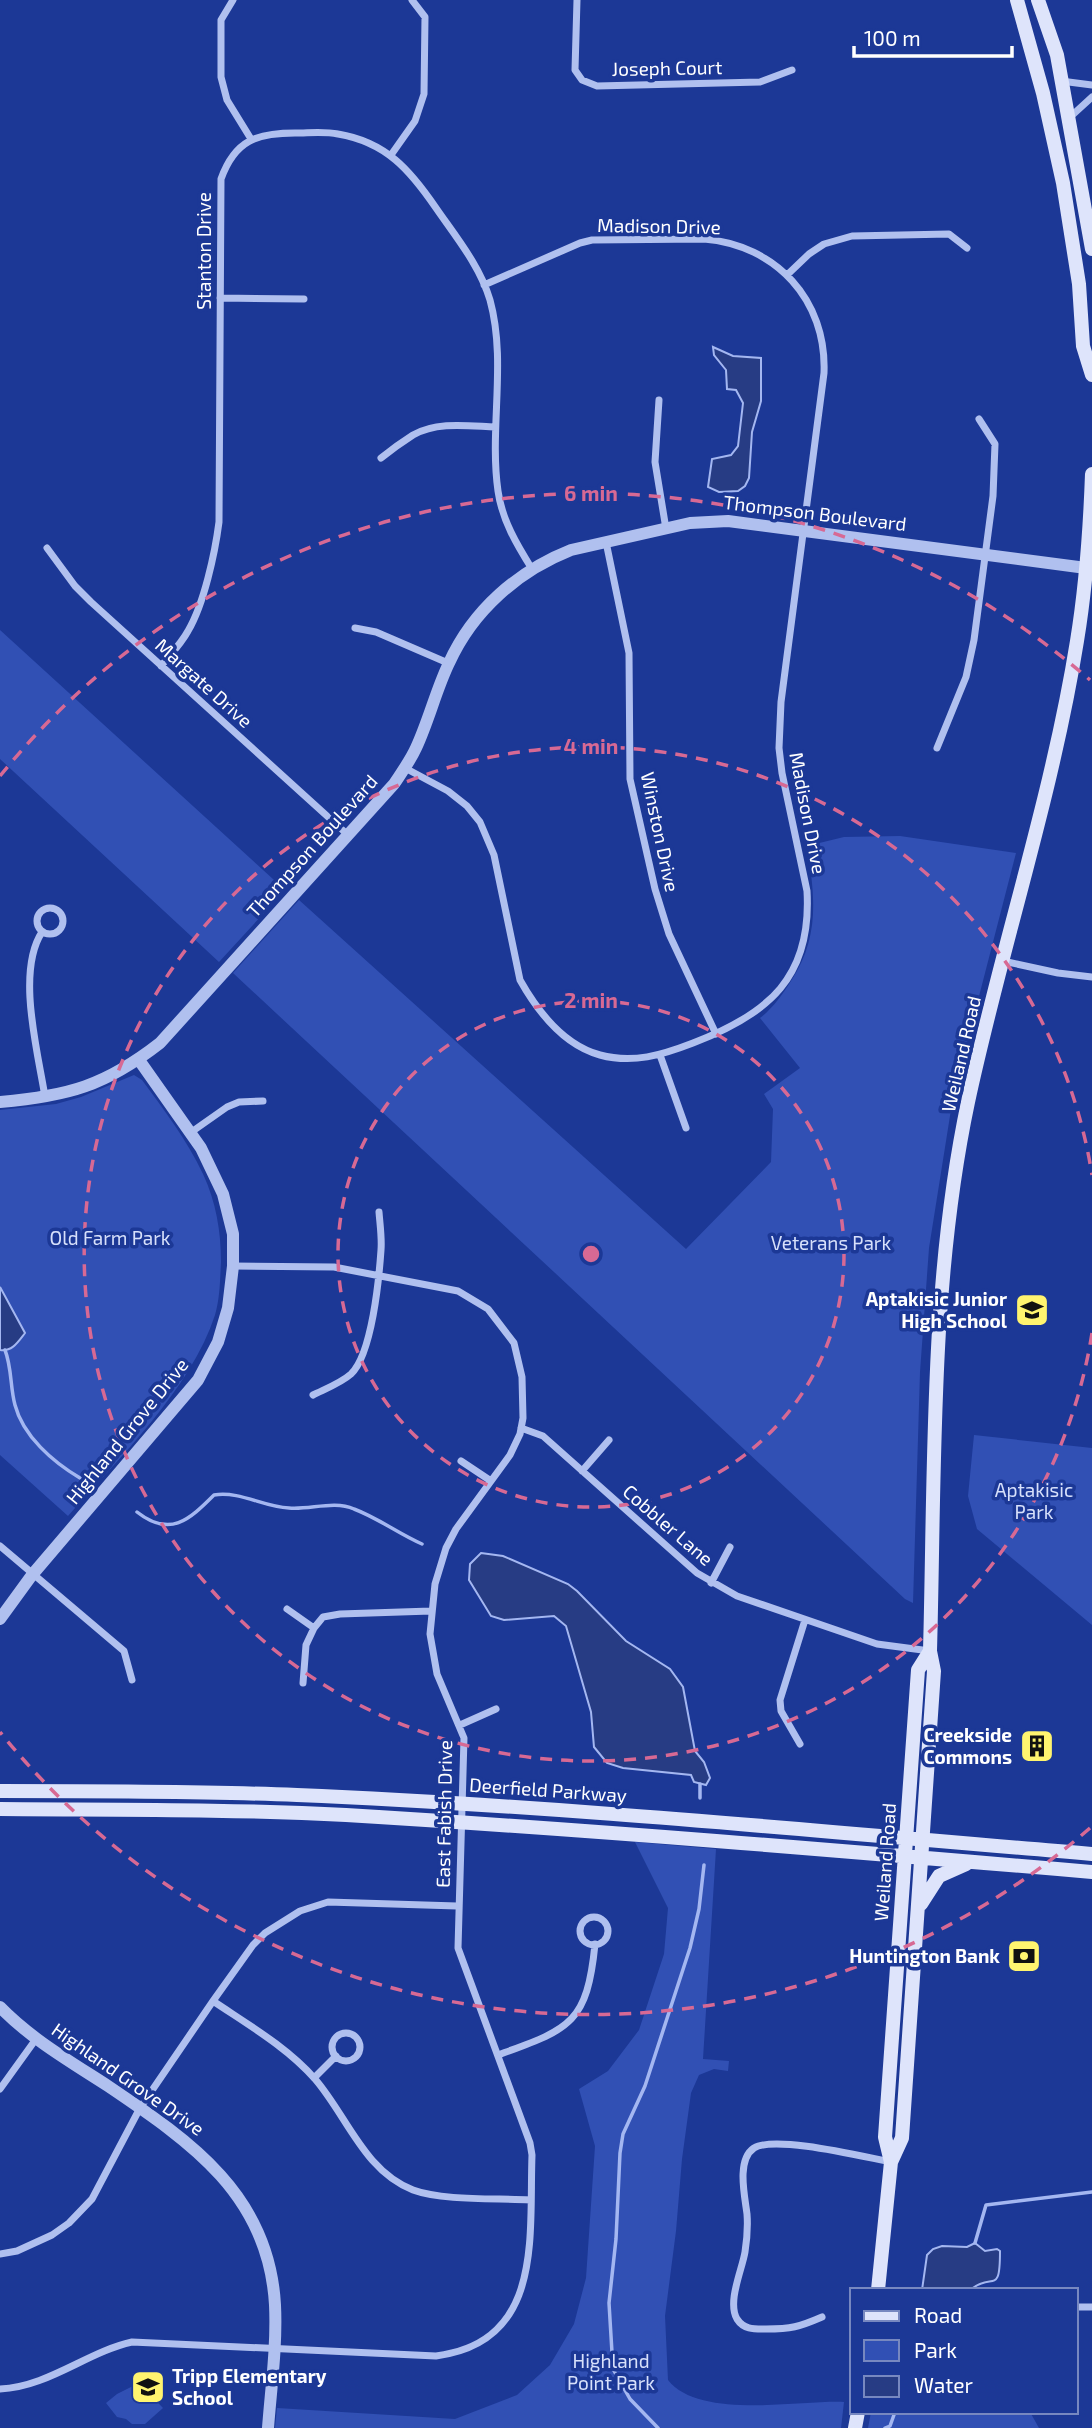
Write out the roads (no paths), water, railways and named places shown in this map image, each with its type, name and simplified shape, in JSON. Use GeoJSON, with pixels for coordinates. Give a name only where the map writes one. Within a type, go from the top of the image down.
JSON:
{"type":"FeatureCollection","features":[{"type":"Feature","properties":{"kind":"main road"},"geometry":{"type":"LineString","coordinates":[[1017,0],[1043,93],[1063,183],[1079,284],[1083,346],[1092,375]]}},
{"type":"Feature","properties":{"kind":"main road"},"geometry":{"type":"LineString","coordinates":[[1038,0],[1056,55],[1092,249]]}},
{"type":"Feature","properties":{"kind":"main road"},"geometry":{"type":"LineString","coordinates":[[1048,0],[1063,58],[1060,81]]}},
{"type":"Feature","properties":{"kind":"main road","name":"Weiland Road"},"geometry":{"type":"LineString","coordinates":[[878,2288],[891,2162],[902,2138],[934,1671],[930,1651],[940,1301],[945,1243],[968,1101],[1060,728],[1077,642],[1089,568],[1092,474]]}},
{"type":"Feature","properties":{"kind":"main road","name":"Weiland Road"},"geometry":{"type":"LineString","coordinates":[[891,2162],[885,2137],[918,1670],[930,1651]]}},
{"type":"Feature","properties":{"kind":"main road","name":"Deerfield Parkway"},"geometry":{"type":"LineString","coordinates":[[0,1791],[269,1794],[460,1803],[711,1821],[1092,1854]]}},
{"type":"Feature","properties":{"kind":"main road","name":"Deerfield Parkway"},"geometry":{"type":"LineString","coordinates":[[0,1809],[237,1812],[461,1822],[1092,1872]]}},
{"type":"Feature","properties":{"kind":"main road"},"geometry":{"type":"LineString","coordinates":[[918,1912],[924,1896],[939,1876],[974,1862]]}},
{"type":"Feature","properties":{"kind":"street"},"geometry":{"type":"LineString","coordinates":[[233,0],[221,20],[221,77],[227,100],[251,139],[277,133],[337,133],[362,140],[391,155],[416,178],[474,265],[489,299],[496,341],[495,427],[498,491],[516,544],[532,569]]}},
{"type":"Feature","properties":{"kind":"street"},"geometry":{"type":"LineString","coordinates":[[391,155],[415,121],[424,94],[425,17],[412,0]]}},
{"type":"Feature","properties":{"kind":"street","name":"Joseph Court"},"geometry":{"type":"LineString","coordinates":[[577,0],[576,69],[582,80],[597,86],[760,82],[792,70]]}},
{"type":"Feature","properties":{"kind":"street"},"geometry":{"type":"LineString","coordinates":[[1060,81],[1092,85]]}},
{"type":"Feature","properties":{"kind":"street"},"geometry":{"type":"LineString","coordinates":[[1068,119],[1092,97]]}},
{"type":"Feature","properties":{"kind":"street","name":"Stanton Drive"},"geometry":{"type":"LineString","coordinates":[[161,666],[189,629],[215,550],[219,522],[221,179],[233,155],[251,139]]}},
{"type":"Feature","properties":{"kind":"street"},"geometry":{"type":"LineString","coordinates":[[787,275],[824,244],[852,236],[949,234],[967,248]]}},
{"type":"Feature","properties":{"kind":"street","name":"Madison Drive"},"geometry":{"type":"LineString","coordinates":[[405,768],[448,792],[467,806],[480,822],[494,855],[520,980],[549,1023],[583,1049],[599,1055],[630,1059],[660,1055],[716,1034],[736,1026],[771,999],[796,965],[805,938],[807,891],[779,748],[781,702],[825,356],[821,334],[808,301],[787,275],[765,257],[722,240],[592,240],[484,285]]}},
{"type":"Feature","properties":{"kind":"street"},"geometry":{"type":"LineString","coordinates":[[220,299],[304,299]]}},
{"type":"Feature","properties":{"kind":"street"},"geometry":{"type":"LineString","coordinates":[[659,400],[655,462],[666,529]]}},
{"type":"Feature","properties":{"kind":"street"},"geometry":{"type":"LineString","coordinates":[[937,748],[966,677],[974,640],[993,496],[995,444],[979,419]]}},
{"type":"Feature","properties":{"kind":"street"},"geometry":{"type":"LineString","coordinates":[[381,458],[414,434],[427,429],[440,426],[495,427]]}},
{"type":"Feature","properties":{"kind":"street","name":"Thompson Boulevard"},"geometry":{"type":"LineString","coordinates":[[0,1102],[46,1098],[86,1088],[139,1060],[160,1043],[378,805],[416,748],[448,663],[462,638],[483,611],[510,585],[532,569],[571,550],[711,521],[804,529],[1089,568]]}},
{"type":"Feature","properties":{"kind":"street","name":"Winston Drive"},"geometry":{"type":"LineString","coordinates":[[606,542],[629,653],[630,779],[655,889],[669,934],[716,1034]]}},
{"type":"Feature","properties":{"kind":"street","name":"Margate Drive"},"geometry":{"type":"LineString","coordinates":[[47,548],[75,586],[348,835]]}},
{"type":"Feature","properties":{"kind":"street"},"geometry":{"type":"LineString","coordinates":[[355,628],[376,632],[448,663]]}},
{"type":"Feature","properties":{"kind":"street"},"geometry":{"type":"LineString","coordinates":[[42,932],[33,950],[31,997],[46,1098]]}},
{"type":"Feature","properties":{"kind":"street"},"geometry":{"type":"LineString","coordinates":[[1003,961],[1092,977]]}},
{"type":"Feature","properties":{"kind":"street"},"geometry":{"type":"LineString","coordinates":[[660,1055],[686,1128]]}},
{"type":"Feature","properties":{"kind":"street","name":"Highland Grove Drive"},"geometry":{"type":"LineString","coordinates":[[0,1619],[32,1575],[198,1380],[218,1342],[228,1308],[233,1234],[223,1195],[201,1148],[139,1060]]}},
{"type":"Feature","properties":{"kind":"street"},"geometry":{"type":"LineString","coordinates":[[190,1133],[227,1107],[239,1102],[263,1101]]}},
{"type":"Feature","properties":{"kind":"street"},"geometry":{"type":"LineString","coordinates":[[313,1395],[349,1376],[358,1365],[371,1326],[378,1276],[381,1248],[379,1212]]}},
{"type":"Feature","properties":{"kind":"street","name":"East Fabish Drive"},"geometry":{"type":"LineString","coordinates":[[0,2389],[46,2378],[97,2354],[132,2342],[436,2356],[453,2354],[485,2339],[509,2316],[526,2275],[530,2143],[458,1948],[460,1803],[465,1754],[460,1725],[437,1674],[432,1656],[431,1611],[438,1568],[446,1548],[456,1529],[510,1455],[521,1429],[524,1402],[519,1358],[514,1343],[498,1320],[475,1300],[458,1291],[334,1267],[233,1265]]}},
{"type":"Feature","properties":{"kind":"street","name":"Cobbler Lane"},"geometry":{"type":"LineString","coordinates":[[521,1429],[543,1436],[711,1583],[737,1596],[877,1644],[930,1651]]}},
{"type":"Feature","properties":{"kind":"street"},"geometry":{"type":"LineString","coordinates":[[582,1471],[609,1440]]}},
{"type":"Feature","properties":{"kind":"street"},"geometry":{"type":"LineString","coordinates":[[461,1461],[491,1481]]}},
{"type":"Feature","properties":{"kind":"street"},"geometry":{"type":"LineString","coordinates":[[0,1546],[124,1651],[132,1680]]}},
{"type":"Feature","properties":{"kind":"street"},"geometry":{"type":"LineString","coordinates":[[711,1583],[730,1547]]}},
{"type":"Feature","properties":{"kind":"street"},"geometry":{"type":"LineString","coordinates":[[287,1609],[314,1628]]}},
{"type":"Feature","properties":{"kind":"street"},"geometry":{"type":"LineString","coordinates":[[303,1683],[306,1645],[323,1617],[431,1611]]}},
{"type":"Feature","properties":{"kind":"street"},"geometry":{"type":"LineString","coordinates":[[800,1744],[781,1711],[780,1700],[805,1620]]}},
{"type":"Feature","properties":{"kind":"street"},"geometry":{"type":"LineString","coordinates":[[460,1725],[496,1709]]}},
{"type":"Feature","properties":{"kind":"street"},"geometry":{"type":"LineString","coordinates":[[0,2254],[34,2244],[69,2222],[92,2199],[140,2108],[253,1945],[265,1933],[307,1908],[342,1901],[457,1906]]}},
{"type":"Feature","properties":{"kind":"street"},"geometry":{"type":"LineString","coordinates":[[498,2055],[543,2038],[570,2021],[584,2000],[592,1979],[595,1944]]}},
{"type":"Feature","properties":{"kind":"street"},"geometry":{"type":"LineString","coordinates":[[213,2001],[273,2042],[314,2078],[370,2158],[395,2181],[430,2194],[530,2200]]}},
{"type":"Feature","properties":{"kind":"street","name":"Highland Grove Drive"},"geometry":{"type":"LineString","coordinates":[[0,2007],[36,2039],[184,2139],[235,2190],[251,2215],[265,2248],[275,2306],[268,2428]]}},
{"type":"Feature","properties":{"kind":"street"},"geometry":{"type":"LineString","coordinates":[[0,2089],[36,2039]]}},
{"type":"Feature","properties":{"kind":"street"},"geometry":{"type":"LineString","coordinates":[[314,2078],[336,2056]]}},
{"type":"Feature","properties":{"kind":"street"},"geometry":{"type":"LineString","coordinates":[[822,2317],[796,2329],[752,2329],[743,2326],[736,2318],[735,2296],[747,2235],[744,2178],[747,2156],[752,2149],[770,2144],[820,2148],[891,2162]]}},
{"type":"Feature","properties":{"kind":"water"},"geometry":{"type":"Polygon","coordinates":[[[713,347],[733,356],[761,358],[761,401],[752,432],[749,478],[745,486],[738,491],[719,492],[708,487],[712,459],[731,455],[738,446],[743,403],[736,390],[727,389],[726,370],[714,355],[713,347]]]}},
{"type":"Feature","properties":{"kind":"water"},"geometry":{"type":"Polygon","coordinates":[[[0,1287],[25,1333],[14,1346],[4,1350],[0,1350],[0,1287]]]}},
{"type":"Feature","properties":{"kind":"water"},"geometry":{"type":"Polygon","coordinates":[[[481,1553],[503,1556],[568,1584],[626,1641],[670,1669],[683,1687],[695,1751],[704,1762],[710,1778],[706,1785],[694,1782],[691,1775],[623,1768],[607,1763],[594,1747],[591,1712],[566,1626],[554,1616],[504,1620],[491,1616],[469,1580],[470,1564],[481,1553]]]}},
{"type":"Feature","properties":{"kind":"water"},"geometry":{"type":"Polygon","coordinates":[[[975,2243],[985,2251],[1000,2251],[997,2279],[973,2288],[922,2288],[927,2255],[933,2249],[942,2246],[967,2247],[975,2243]]]}},
{"type":"Feature","properties":{"kind":"waterway"},"geometry":{"type":"LineString","coordinates":[[5,1350],[15,1405],[25,1427],[40,1447],[80,1478]]}},
{"type":"Feature","properties":{"kind":"waterway"},"geometry":{"type":"LineString","coordinates":[[137,1512],[159,1524],[179,1523],[214,1495],[224,1494],[289,1508],[338,1505],[363,1513],[422,1544]]}},
{"type":"Feature","properties":{"kind":"waterway"},"geometry":{"type":"LineString","coordinates":[[700,1784],[700,1798]]}},
{"type":"Feature","properties":{"kind":"waterway"},"geometry":{"type":"LineString","coordinates":[[658,2428],[630,2399],[613,2369],[609,2303],[616,2239],[620,2153],[623,2134],[645,2086],[690,1948],[699,1909],[704,1865]]}},
{"type":"Feature","properties":{"kind":"waterway"},"geometry":{"type":"LineString","coordinates":[[975,2243],[986,2205],[1092,2192]]}},
{"type":"Feature","properties":{"kind":"waterway"},"geometry":{"type":"LineString","coordinates":[[885,2428],[890,2426],[894,2414]]}},
{"type":"Feature","properties":{"kind":"place","name":"Aptakisic Junior High School"},"geometry":{"type":"Point","coordinates":[1032,1310]}},
{"type":"Feature","properties":{"kind":"place","name":"Creekside Commons"},"geometry":{"type":"Point","coordinates":[1037,1746]}},
{"type":"Feature","properties":{"kind":"place","name":"Huntington Bank"},"geometry":{"type":"Point","coordinates":[1024,1956]}},
{"type":"Feature","properties":{"kind":"place","name":"Tripp Elementary School"},"geometry":{"type":"Point","coordinates":[148,2387]}},
{"type":"Feature","properties":{"kind":"park label","name":"Old Farm Park"},"geometry":{"type":"Point","coordinates":[110,1238]}},
{"type":"Feature","properties":{"kind":"park label","name":"Veterans Park"},"geometry":{"type":"Point","coordinates":[831,1243]}},
{"type":"Feature","properties":{"kind":"park label","name":"Aptakisic Park"},"geometry":{"type":"Point","coordinates":[1034,1501]}},
{"type":"Feature","properties":{"kind":"park label","name":"Highland Point Park"},"geometry":{"type":"Point","coordinates":[611,2372]}}]}
